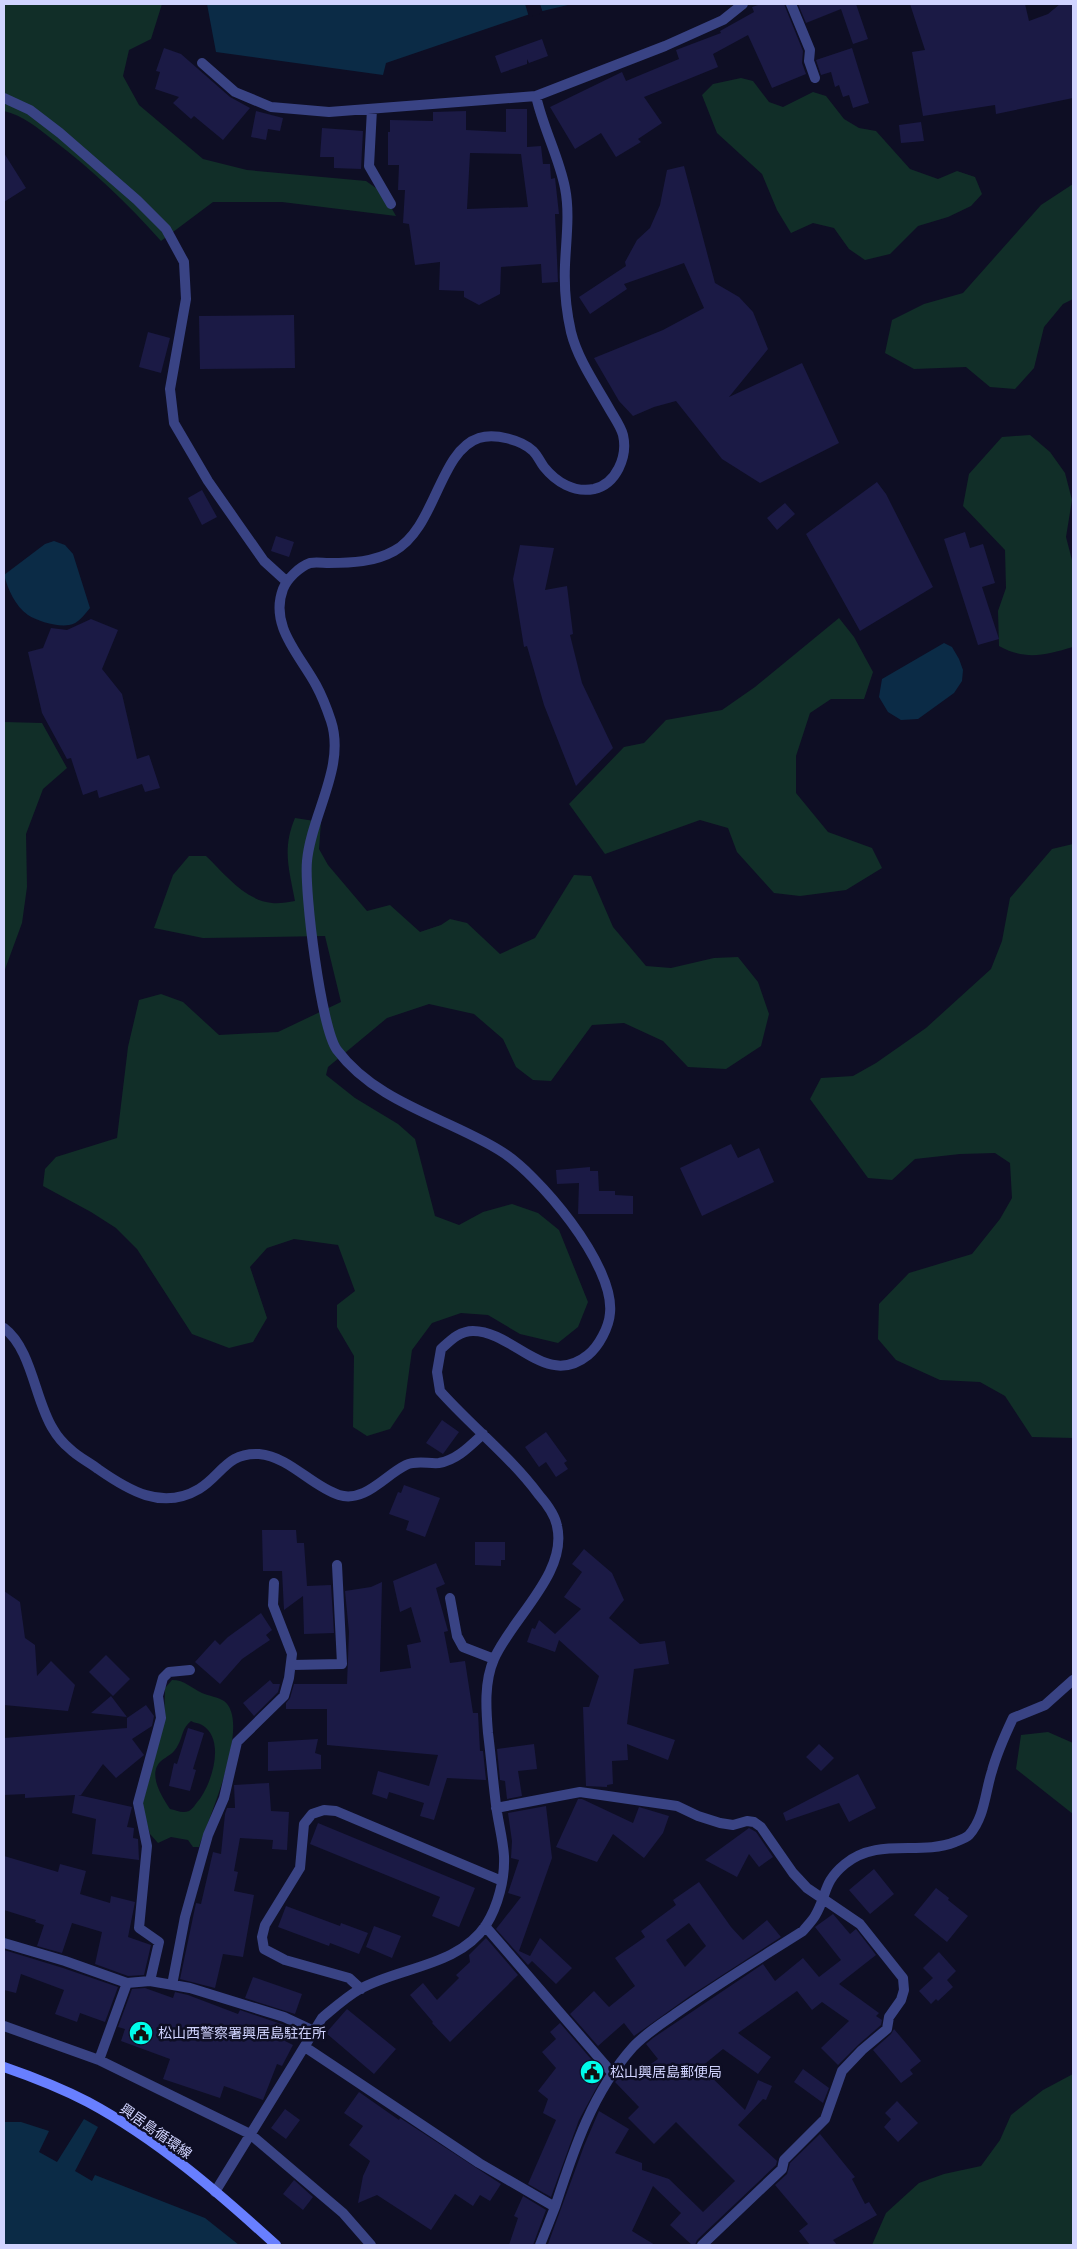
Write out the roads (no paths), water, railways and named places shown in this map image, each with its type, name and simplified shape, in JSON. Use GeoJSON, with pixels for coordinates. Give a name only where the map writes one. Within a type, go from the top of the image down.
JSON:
{"type":"FeatureCollection","features":[{"type":"Feature","properties":{"kind":"main road","name":"興居島循環線"},"geometry":{"type":"LineString","coordinates":[[4,2067],[48,2083],[90,2103],[147,2139],[215,2192],[276,2245]]}},
{"type":"Feature","properties":{"kind":"street"},"geometry":{"type":"LineString","coordinates":[[202,63],[235,92],[271,107],[329,112],[536,96],[665,46],[722,20],[743,4]]}},
{"type":"Feature","properties":{"kind":"street"},"geometry":{"type":"LineString","coordinates":[[791,4],[810,50],[809,61],[815,78]]}},
{"type":"Feature","properties":{"kind":"street"},"geometry":{"type":"LineString","coordinates":[[215,2192],[322,2018],[334,2007],[361,1989],[442,1958],[464,1947],[485,1926],[497,1903],[502,1881],[504,1856],[496,1808],[486,1692],[494,1659],[552,1569],[560,1544],[557,1524],[545,1502],[522,1472],[440,1391],[438,1372],[441,1350],[458,1334],[474,1331],[498,1337],[524,1354],[548,1364],[572,1364],[590,1354],[603,1336],[611,1312],[605,1284],[581,1234],[541,1186],[502,1152],[378,1090],[352,1070],[332,1043],[324,1012],[305,877],[311,834],[335,755],[333,726],[316,686],[288,641],[280,616],[280,595],[286,581],[310,564],[363,562],[392,553],[411,540],[423,522],[460,452],[476,438],[492,436],[515,441],[532,449],[547,471],[564,485],[584,491],[602,487],[616,474],[624,454],[623,435],[573,339],[566,307],[564,270],[568,223],[565,190],[552,146],[542,123],[536,96]]}},
{"type":"Feature","properties":{"kind":"street"},"geometry":{"type":"LineString","coordinates":[[4,98],[30,110],[60,133],[137,200],[166,229],[184,262],[186,299],[170,389],[174,423],[208,481],[253,546],[264,561],[286,581]]}},
{"type":"Feature","properties":{"kind":"street"},"geometry":{"type":"LineString","coordinates":[[372,109],[369,166],[391,204]]}},
{"type":"Feature","properties":{"kind":"street"},"geometry":{"type":"LineString","coordinates":[[4,1328],[18,1345],[52,1429],[70,1450],[139,1494],[158,1498],[179,1496],[199,1489],[217,1471],[238,1457],[259,1454],[282,1461],[332,1492],[348,1497],[381,1484],[407,1464],[439,1463],[451,1459],[464,1451],[483,1434]]}},
{"type":"Feature","properties":{"kind":"street"},"geometry":{"type":"LineString","coordinates":[[292,1665],[342,1664],[337,1565]]}},
{"type":"Feature","properties":{"kind":"street"},"geometry":{"type":"LineString","coordinates":[[172,1985],[185,1917],[208,1836],[224,1798],[237,1742],[284,1696],[292,1665],[292,1654],[274,1605],[274,1583]]}},
{"type":"Feature","properties":{"kind":"street"},"geometry":{"type":"LineString","coordinates":[[450,1598],[457,1636],[463,1647],[494,1659]]}},
{"type":"Feature","properties":{"kind":"street"},"geometry":{"type":"LineString","coordinates":[[150,1981],[159,1942],[139,1928],[147,1846],[138,1803],[161,1718],[158,1696],[163,1678],[169,1672],[190,1670]]}},
{"type":"Feature","properties":{"kind":"street"},"geometry":{"type":"LineString","coordinates":[[543,2244],[578,2138],[602,2090],[633,2047],[644,2036],[700,1997],[803,1931],[815,1916],[823,1900],[825,1888],[832,1877],[846,1863],[865,1852],[882,1848],[942,1847],[968,1836],[977,1823],[985,1803],[991,1772],[1000,1745],[1013,1718],[1046,1705],[1073,1680]]}},
{"type":"Feature","properties":{"kind":"street"},"geometry":{"type":"LineString","coordinates":[[496,1808],[580,1792],[677,1806],[698,1816],[733,1825],[747,1821],[754,1822],[760,1827],[792,1873],[806,1888],[860,1924],[903,1978],[904,1990],[889,2017],[887,2029],[842,2071],[824,2118],[784,2160],[782,2169],[702,2245]]}},
{"type":"Feature","properties":{"kind":"street"},"geometry":{"type":"LineString","coordinates":[[361,1989],[349,1978],[285,1960],[264,1950],[262,1937],[264,1925],[300,1868],[304,1824],[312,1814],[324,1810],[336,1811],[502,1881]]}},
{"type":"Feature","properties":{"kind":"street"},"geometry":{"type":"LineString","coordinates":[[485,1926],[613,2074]]}},
{"type":"Feature","properties":{"kind":"street"},"geometry":{"type":"LineString","coordinates":[[4,1943],[65,1961],[127,1983],[150,1981],[190,1988],[284,2017],[314,2031]]}},
{"type":"Feature","properties":{"kind":"street"},"geometry":{"type":"LineString","coordinates":[[99,2060],[127,1983]]}},
{"type":"Feature","properties":{"kind":"street"},"geometry":{"type":"LineString","coordinates":[[4,2026],[99,2060],[250,2134],[343,2213],[371,2245]]}},
{"type":"Feature","properties":{"kind":"street"},"geometry":{"type":"LineString","coordinates":[[305,2048],[479,2164],[555,2207]]}},
{"type":"Feature","properties":{"kind":"water"},"geometry":{"type":"Polygon","coordinates":[[[207,4],[572,4],[530,14],[386,63],[383,75],[216,52],[207,4]]]}},
{"type":"Feature","properties":{"kind":"water"},"geometry":{"type":"Polygon","coordinates":[[[54,541],[65,545],[73,554],[90,608],[78,621],[69,625],[47,623],[28,615],[19,607],[13,597],[4,575],[45,544],[54,541]]]}},
{"type":"Feature","properties":{"kind":"water"},"geometry":{"type":"Polygon","coordinates":[[[944,643],[952,647],[963,670],[962,681],[954,693],[918,719],[901,720],[888,712],[879,697],[882,679],[944,643]]]}},
{"type":"Feature","properties":{"kind":"water"},"geometry":{"type":"Polygon","coordinates":[[[84,2119],[98,2127],[75,2171],[92,2181],[95,2175],[205,2218],[239,2245],[4,2245],[4,2122],[21,2122],[49,2131],[39,2152],[57,2162],[84,2119]]]}},
{"type":"Feature","properties":{"kind":"place","name":"松山西警察署興居島駐在所"},"geometry":{"type":"Point","coordinates":[141,2033]}},
{"type":"Feature","properties":{"kind":"place","name":"松山興居島郵便局"},"geometry":{"type":"Point","coordinates":[592,2072]}}]}
